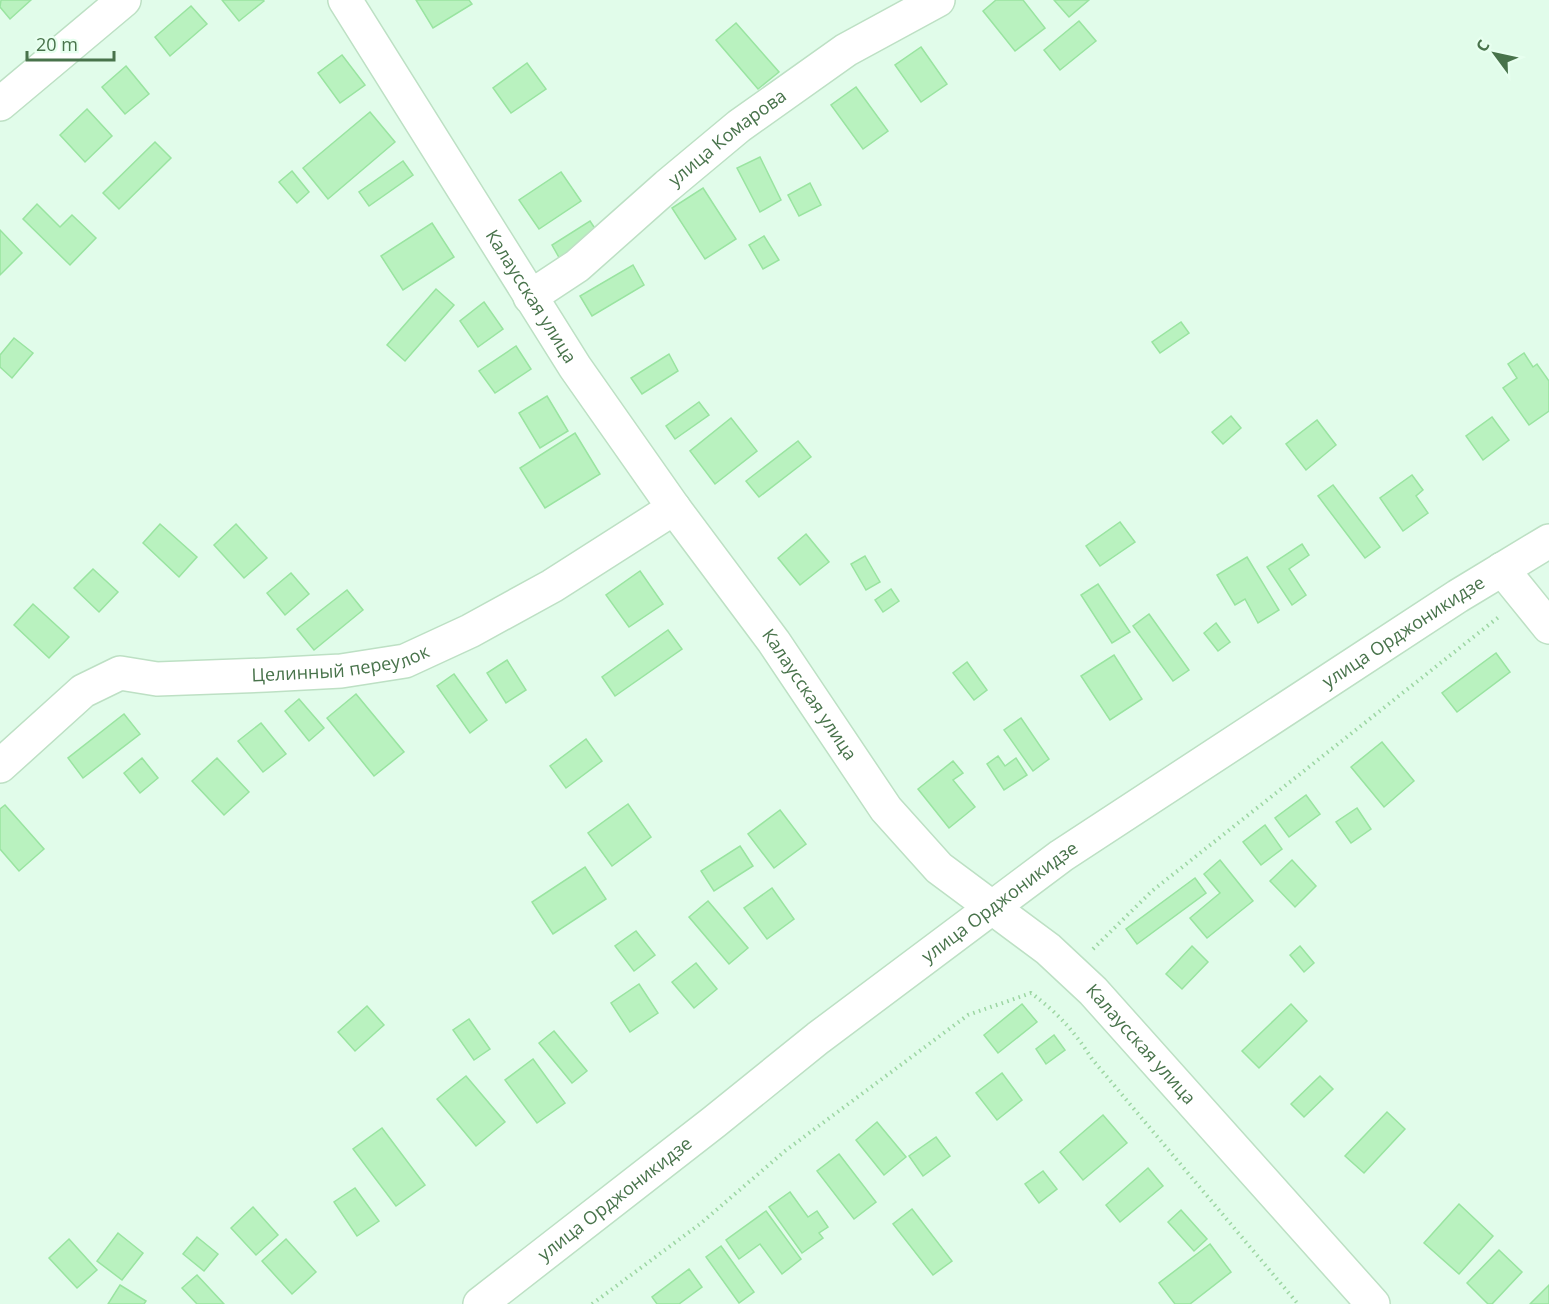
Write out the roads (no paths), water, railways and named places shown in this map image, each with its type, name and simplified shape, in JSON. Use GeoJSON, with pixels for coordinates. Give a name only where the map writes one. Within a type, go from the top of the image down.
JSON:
{"type":"FeatureCollection","features":[{"type":"Feature","properties":{"kind":"street"},"geometry":{"type":"LineString","coordinates":[[0,104],[124,0]]}},
{"type":"Feature","properties":{"kind":"street","name":"Калаусская улица"},"geometry":{"type":"LineString","coordinates":[[345,0],[575,366],[674,508],[774,642],[886,809],[939,868],[1048,949],[1093,991],[1373,1304]]}},
{"type":"Feature","properties":{"kind":"street","name":"улица Комарова"},"geometry":{"type":"LineString","coordinates":[[530,297],[577,266],[739,126],[846,50],[938,0]]}},
{"type":"Feature","properties":{"kind":"street","name":"Целинный переулок"},"geometry":{"type":"LineString","coordinates":[[0,766],[83,691],[120,673],[157,679],[266,675],[341,671],[405,661],[471,631],[552,586],[674,508]]}},
{"type":"Feature","properties":{"kind":"street","name":"улица Орджоникидзе"},"geometry":{"type":"LineString","coordinates":[[480,1304],[818,1038],[1061,856],[1448,602],[1549,541]]}},
{"type":"Feature","properties":{"kind":"street"},"geometry":{"type":"LineString","coordinates":[[1502,569],[1549,627]]}}]}
